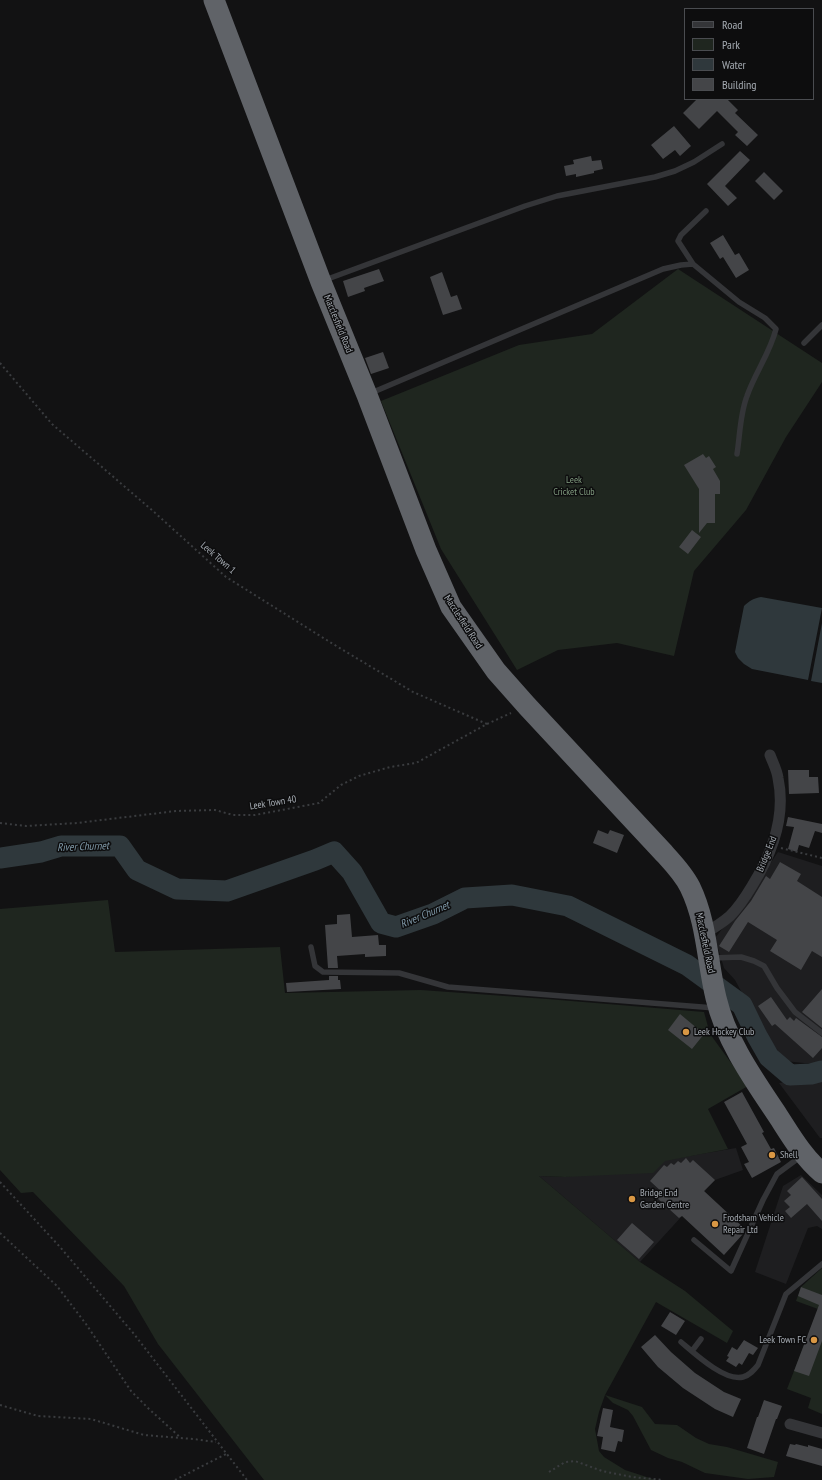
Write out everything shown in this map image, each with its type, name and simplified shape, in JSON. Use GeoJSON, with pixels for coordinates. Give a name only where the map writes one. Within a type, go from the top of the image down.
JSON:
{"type":"FeatureCollection","features":[{"type":"Feature","properties":{"kind":"highway","name":"Macclesfield Road"},"geometry":{"type":"LineString","coordinates":[[214,0],[321,282],[367,395],[428,557],[451,607],[496,671],[662,850],[683,875],[690,887],[705,933],[717,1004],[727,1030],[741,1058],[814,1164]]}},
{"type":"Feature","properties":{"kind":"street","name":"Bridge End"},"geometry":{"type":"LineString","coordinates":[[705,933],[731,915],[745,897],[763,868],[772,846],[776,833],[780,795],[778,778],[770,755]]}},
{"type":"Feature","properties":{"kind":"street"},"geometry":{"type":"LineString","coordinates":[[790,1424],[822,1433]]}},
{"type":"Feature","properties":{"kind":"lane"},"geometry":{"type":"LineString","coordinates":[[321,282],[531,204],[557,196],[655,177],[694,162],[722,144]]}},
{"type":"Feature","properties":{"kind":"lane"},"geometry":{"type":"LineString","coordinates":[[706,211],[681,235],[678,240],[693,264],[739,302],[764,318],[776,329],[774,340],[755,376],[746,399],[737,454]]}},
{"type":"Feature","properties":{"kind":"lane"},"geometry":{"type":"LineString","coordinates":[[367,395],[664,269],[693,264]]}},
{"type":"Feature","properties":{"kind":"lane"},"geometry":{"type":"LineString","coordinates":[[804,343],[822,325]]}},
{"type":"Feature","properties":{"kind":"lane"},"geometry":{"type":"LineString","coordinates":[[311,947],[315,966],[323,972],[399,973],[448,987],[717,1004]]}},
{"type":"Feature","properties":{"kind":"lane"},"geometry":{"type":"LineString","coordinates":[[710,962],[741,957],[764,966],[777,988],[795,1012],[822,1033]]}},
{"type":"Feature","properties":{"kind":"lane"},"geometry":{"type":"LineString","coordinates":[[694,1240],[731,1271],[763,1200],[777,1174],[814,1164]]}},
{"type":"Feature","properties":{"kind":"lane"},"geometry":{"type":"LineString","coordinates":[[681,1342],[700,1358],[727,1375],[736,1378],[744,1377],[752,1372],[758,1365],[786,1294],[822,1264]]}},
{"type":"Feature","properties":{"kind":"lane"},"geometry":{"type":"LineString","coordinates":[[692,1351],[701,1339]]}},
{"type":"Feature","properties":{"kind":"path","name":"Leek Town 1"},"geometry":{"type":"LineString","coordinates":[[0,362],[52,424],[153,511],[226,577],[413,692],[487,724]]}},
{"type":"Feature","properties":{"kind":"path","name":"Leek Town 40"},"geometry":{"type":"LineString","coordinates":[[0,823],[26,826],[77,823],[176,811],[215,810],[233,815],[255,815],[319,803],[340,785],[359,776],[390,767],[416,763],[487,724],[527,706]]}},
{"type":"Feature","properties":{"kind":"path"},"geometry":{"type":"LineString","coordinates":[[772,846],[822,858]]}},
{"type":"Feature","properties":{"kind":"path"},"geometry":{"type":"LineString","coordinates":[[0,1182],[60,1247],[134,1334],[247,1480]]}},
{"type":"Feature","properties":{"kind":"path"},"geometry":{"type":"LineString","coordinates":[[0,1233],[57,1286],[86,1324],[131,1390],[154,1414],[181,1438]]}},
{"type":"Feature","properties":{"kind":"path"},"geometry":{"type":"LineString","coordinates":[[0,1405],[38,1416],[91,1419],[144,1435],[217,1442]]}},
{"type":"Feature","properties":{"kind":"path"},"geometry":{"type":"LineString","coordinates":[[175,1480],[226,1454]]}},
{"type":"Feature","properties":{"kind":"path"},"geometry":{"type":"LineString","coordinates":[[549,1472],[565,1462],[575,1461],[602,1471],[632,1477],[663,1480]]}},
{"type":"Feature","properties":{"kind":"shaded area"},"geometry":{"type":"Polygon","coordinates":[[[778,852],[822,866],[822,1065],[785,1061],[758,1023],[735,980],[724,968],[715,938],[747,898],[778,852]]]}},
{"type":"Feature","properties":{"kind":"shaded area"},"geometry":{"type":"Polygon","coordinates":[[[822,1078],[822,1138],[820,1138],[779,1083],[822,1078]]]}},
{"type":"Feature","properties":{"kind":"shaded area","name":"Bridge End Garden Centre"},"geometry":{"type":"Polygon","coordinates":[[[736,1148],[743,1170],[715,1180],[640,1262],[539,1176],[565,1177],[736,1148]]]}},
{"type":"Feature","properties":{"kind":"shaded area"},"geometry":{"type":"Polygon","coordinates":[[[801,1175],[822,1195],[822,1229],[817,1226],[808,1228],[786,1284],[755,1272],[783,1186],[801,1175]]]}},
{"type":"Feature","properties":{"kind":"green space","name":"Leek Cricket Club"},"geometry":{"type":"Polygon","coordinates":[[[678,269],[822,363],[822,382],[786,437],[746,510],[694,571],[674,656],[617,643],[558,650],[517,670],[441,549],[381,401],[519,345],[592,334],[678,269]]]}},
{"type":"Feature","properties":{"kind":"green space"},"geometry":{"type":"Polygon","coordinates":[[[108,900],[115,952],[280,947],[285,993],[421,990],[704,1012],[710,1034],[748,1086],[708,1109],[728,1149],[665,1161],[653,1173],[565,1177],[539,1176],[640,1262],[685,1291],[733,1331],[727,1343],[656,1302],[605,1395],[595,1429],[599,1451],[604,1457],[625,1470],[656,1480],[264,1480],[158,1344],[124,1286],[33,1192],[21,1193],[0,1170],[0,909],[108,900]]]}},
{"type":"Feature","properties":{"kind":"green space","name":"Leek Town FC"},"geometry":{"type":"Polygon","coordinates":[[[822,1268],[822,1414],[808,1408],[811,1398],[787,1389],[818,1309],[796,1301],[801,1287],[822,1268]]]}},
{"type":"Feature","properties":{"kind":"green space"},"geometry":{"type":"Polygon","coordinates":[[[605,1395],[642,1407],[655,1424],[677,1425],[696,1438],[709,1444],[727,1447],[778,1462],[774,1477],[748,1479],[705,1473],[651,1450],[633,1416],[628,1410],[613,1403],[605,1395]]]}},
{"type":"Feature","properties":{"kind":"water"},"geometry":{"type":"Polygon","coordinates":[[[761,597],[822,608],[808,680],[752,669],[738,658],[735,652],[744,606],[752,600],[761,597]]]}},
{"type":"Feature","properties":{"kind":"water"},"geometry":{"type":"Polygon","coordinates":[[[822,623],[822,683],[811,681],[822,623]]]}},
{"type":"Feature","properties":{"kind":"building"},"geometry":{"type":"Polygon","coordinates":[[[696,100],[728,100],[738,110],[735,113],[758,135],[747,146],[735,135],[738,132],[717,111],[699,129],[683,113],[696,100]]]}},
{"type":"Feature","properties":{"kind":"building"},"geometry":{"type":"Polygon","coordinates":[[[674,126],[691,146],[680,156],[675,150],[663,159],[651,145],[674,126]]]}},
{"type":"Feature","properties":{"kind":"building"},"geometry":{"type":"Polygon","coordinates":[[[740,151],[750,160],[725,186],[737,198],[728,206],[707,184],[740,151]]]}},
{"type":"Feature","properties":{"kind":"building"},"geometry":{"type":"Polygon","coordinates":[[[591,156],[592,161],[601,160],[603,169],[594,171],[594,173],[576,177],[576,174],[566,176],[564,166],[574,164],[573,160],[591,156]]]}},
{"type":"Feature","properties":{"kind":"building"},"geometry":{"type":"Polygon","coordinates":[[[764,172],[783,191],[774,200],[755,181],[764,172]]]}},
{"type":"Feature","properties":{"kind":"building"},"geometry":{"type":"Polygon","coordinates":[[[723,235],[735,255],[739,253],[749,270],[736,278],[723,257],[720,259],[710,243],[723,235]]]}},
{"type":"Feature","properties":{"kind":"building"},"geometry":{"type":"Polygon","coordinates":[[[379,269],[384,281],[364,288],[365,291],[348,297],[343,281],[379,269]]]}},
{"type":"Feature","properties":{"kind":"building"},"geometry":{"type":"Polygon","coordinates":[[[442,272],[451,297],[457,295],[462,309],[443,315],[430,277],[442,272]]]}},
{"type":"Feature","properties":{"kind":"building"},"geometry":{"type":"Polygon","coordinates":[[[383,352],[389,368],[371,374],[365,358],[383,352]]]}},
{"type":"Feature","properties":{"kind":"building"},"geometry":{"type":"Polygon","coordinates":[[[703,454],[706,458],[709,456],[716,467],[713,469],[720,481],[720,494],[715,494],[715,523],[707,523],[699,533],[699,489],[684,465],[703,454]]]}},
{"type":"Feature","properties":{"kind":"building"},"geometry":{"type":"Polygon","coordinates":[[[692,530],[701,537],[688,554],[679,547],[692,530]]]}},
{"type":"Feature","properties":{"kind":"building"},"geometry":{"type":"Polygon","coordinates":[[[788,770],[809,770],[809,777],[818,777],[819,793],[789,794],[788,770]]]}},
{"type":"Feature","properties":{"kind":"building"},"geometry":{"type":"Polygon","coordinates":[[[788,817],[822,824],[822,833],[815,831],[809,848],[799,845],[797,852],[788,849],[794,827],[786,826],[788,817]]]}},
{"type":"Feature","properties":{"kind":"building"},"geometry":{"type":"Polygon","coordinates":[[[598,830],[608,834],[610,830],[624,835],[617,853],[593,843],[598,830]]]}},
{"type":"Feature","properties":{"kind":"building"},"geometry":{"type":"Polygon","coordinates":[[[780,862],[801,874],[797,881],[822,897],[822,957],[812,951],[801,970],[770,951],[777,940],[748,922],[729,952],[719,946],[735,921],[751,901],[766,876],[770,879],[780,862]]]}},
{"type":"Feature","properties":{"kind":"building"},"geometry":{"type":"Polygon","coordinates":[[[350,914],[352,937],[378,935],[379,945],[386,945],[386,956],[365,957],[365,954],[337,956],[338,968],[328,968],[325,925],[337,924],[337,915],[350,914]]]}},
{"type":"Feature","properties":{"kind":"building"},"geometry":{"type":"Polygon","coordinates":[[[329,976],[338,976],[341,989],[287,992],[286,983],[329,980],[329,976]]]}},
{"type":"Feature","properties":{"kind":"building"},"geometry":{"type":"Polygon","coordinates":[[[822,989],[822,1028],[802,1012],[822,989]]]}},
{"type":"Feature","properties":{"kind":"building"},"geometry":{"type":"Polygon","coordinates":[[[771,997],[787,1020],[790,1017],[794,1021],[796,1018],[822,1037],[822,1048],[813,1058],[775,1024],[772,1026],[758,1006],[771,997]]]}},
{"type":"Feature","properties":{"kind":"building","name":"Leek Hockey Club"},"geometry":{"type":"Polygon","coordinates":[[[680,1014],[704,1034],[692,1049],[668,1030],[680,1014]]]}},
{"type":"Feature","properties":{"kind":"building"},"geometry":{"type":"Polygon","coordinates":[[[742,1092],[764,1132],[762,1133],[771,1149],[774,1148],[781,1162],[752,1178],[744,1164],[749,1162],[741,1147],[747,1144],[724,1102],[742,1092]]]}},
{"type":"Feature","properties":{"kind":"building"},"geometry":{"type":"Polygon","coordinates":[[[686,1158],[690,1163],[693,1160],[715,1180],[704,1191],[745,1229],[743,1234],[724,1255],[682,1216],[679,1218],[657,1198],[663,1193],[650,1181],[664,1165],[667,1167],[671,1163],[674,1165],[678,1161],[681,1163],[686,1158]]]}},
{"type":"Feature","properties":{"kind":"building"},"geometry":{"type":"Polygon","coordinates":[[[802,1177],[822,1199],[822,1221],[807,1204],[791,1218],[785,1211],[790,1207],[784,1201],[791,1195],[787,1191],[802,1177]]]}},
{"type":"Feature","properties":{"kind":"building"},"geometry":{"type":"Polygon","coordinates":[[[632,1223],[654,1242],[639,1259],[617,1240],[632,1223]]]}},
{"type":"Feature","properties":{"kind":"building"},"geometry":{"type":"Polygon","coordinates":[[[801,1287],[822,1295],[822,1341],[809,1376],[794,1371],[819,1305],[798,1296],[801,1287]]]}},
{"type":"Feature","properties":{"kind":"building"},"geometry":{"type":"Polygon","coordinates":[[[670,1312],[685,1321],[676,1335],[661,1326],[670,1312]]]}},
{"type":"Feature","properties":{"kind":"building"},"geometry":{"type":"Polygon","coordinates":[[[655,1335],[671,1352],[695,1373],[724,1392],[741,1399],[733,1417],[715,1409],[683,1388],[658,1367],[641,1347],[655,1335]]]}},
{"type":"Feature","properties":{"kind":"building"},"geometry":{"type":"Polygon","coordinates":[[[744,1340],[758,1348],[753,1355],[749,1353],[742,1365],[739,1363],[736,1367],[726,1361],[729,1357],[727,1356],[732,1347],[737,1350],[744,1340]]]}},
{"type":"Feature","properties":{"kind":"building"},"geometry":{"type":"Polygon","coordinates":[[[764,1400],[782,1406],[764,1454],[747,1448],[764,1400]]]}},
{"type":"Feature","properties":{"kind":"building"},"geometry":{"type":"Polygon","coordinates":[[[603,1408],[613,1410],[610,1427],[624,1430],[622,1442],[618,1441],[615,1452],[601,1449],[603,1437],[597,1436],[603,1408]]]}},
{"type":"Feature","properties":{"kind":"building"},"geometry":{"type":"Polygon","coordinates":[[[790,1444],[808,1447],[808,1445],[822,1449],[822,1466],[786,1456],[790,1444]]]}},
{"type":"Feature","properties":{"kind":"waterway","name":"River Churnet"},"geometry":{"type":"LineString","coordinates":[[0,858],[41,852],[61,846],[120,846],[137,870],[177,889],[227,891],[334,852],[352,872],[381,923],[396,927],[433,914],[465,898],[512,895],[568,906],[687,965],[742,1005],[769,1057],[790,1075],[811,1074],[822,1071]]}},
{"type":"Feature","properties":{"kind":"place","name":"Leek Hockey Club"},"geometry":{"type":"Point","coordinates":[686,1032]}},
{"type":"Feature","properties":{"kind":"place","name":"Shell"},"geometry":{"type":"Point","coordinates":[772,1155]}},
{"type":"Feature","properties":{"kind":"place","name":"Bridge End Garden Centre"},"geometry":{"type":"Point","coordinates":[632,1199]}},
{"type":"Feature","properties":{"kind":"place","name":"Frodsham Vehicle Repair Ltd"},"geometry":{"type":"Point","coordinates":[715,1224]}},
{"type":"Feature","properties":{"kind":"place","name":"Leek Town FC"},"geometry":{"type":"Point","coordinates":[814,1340]}}]}
